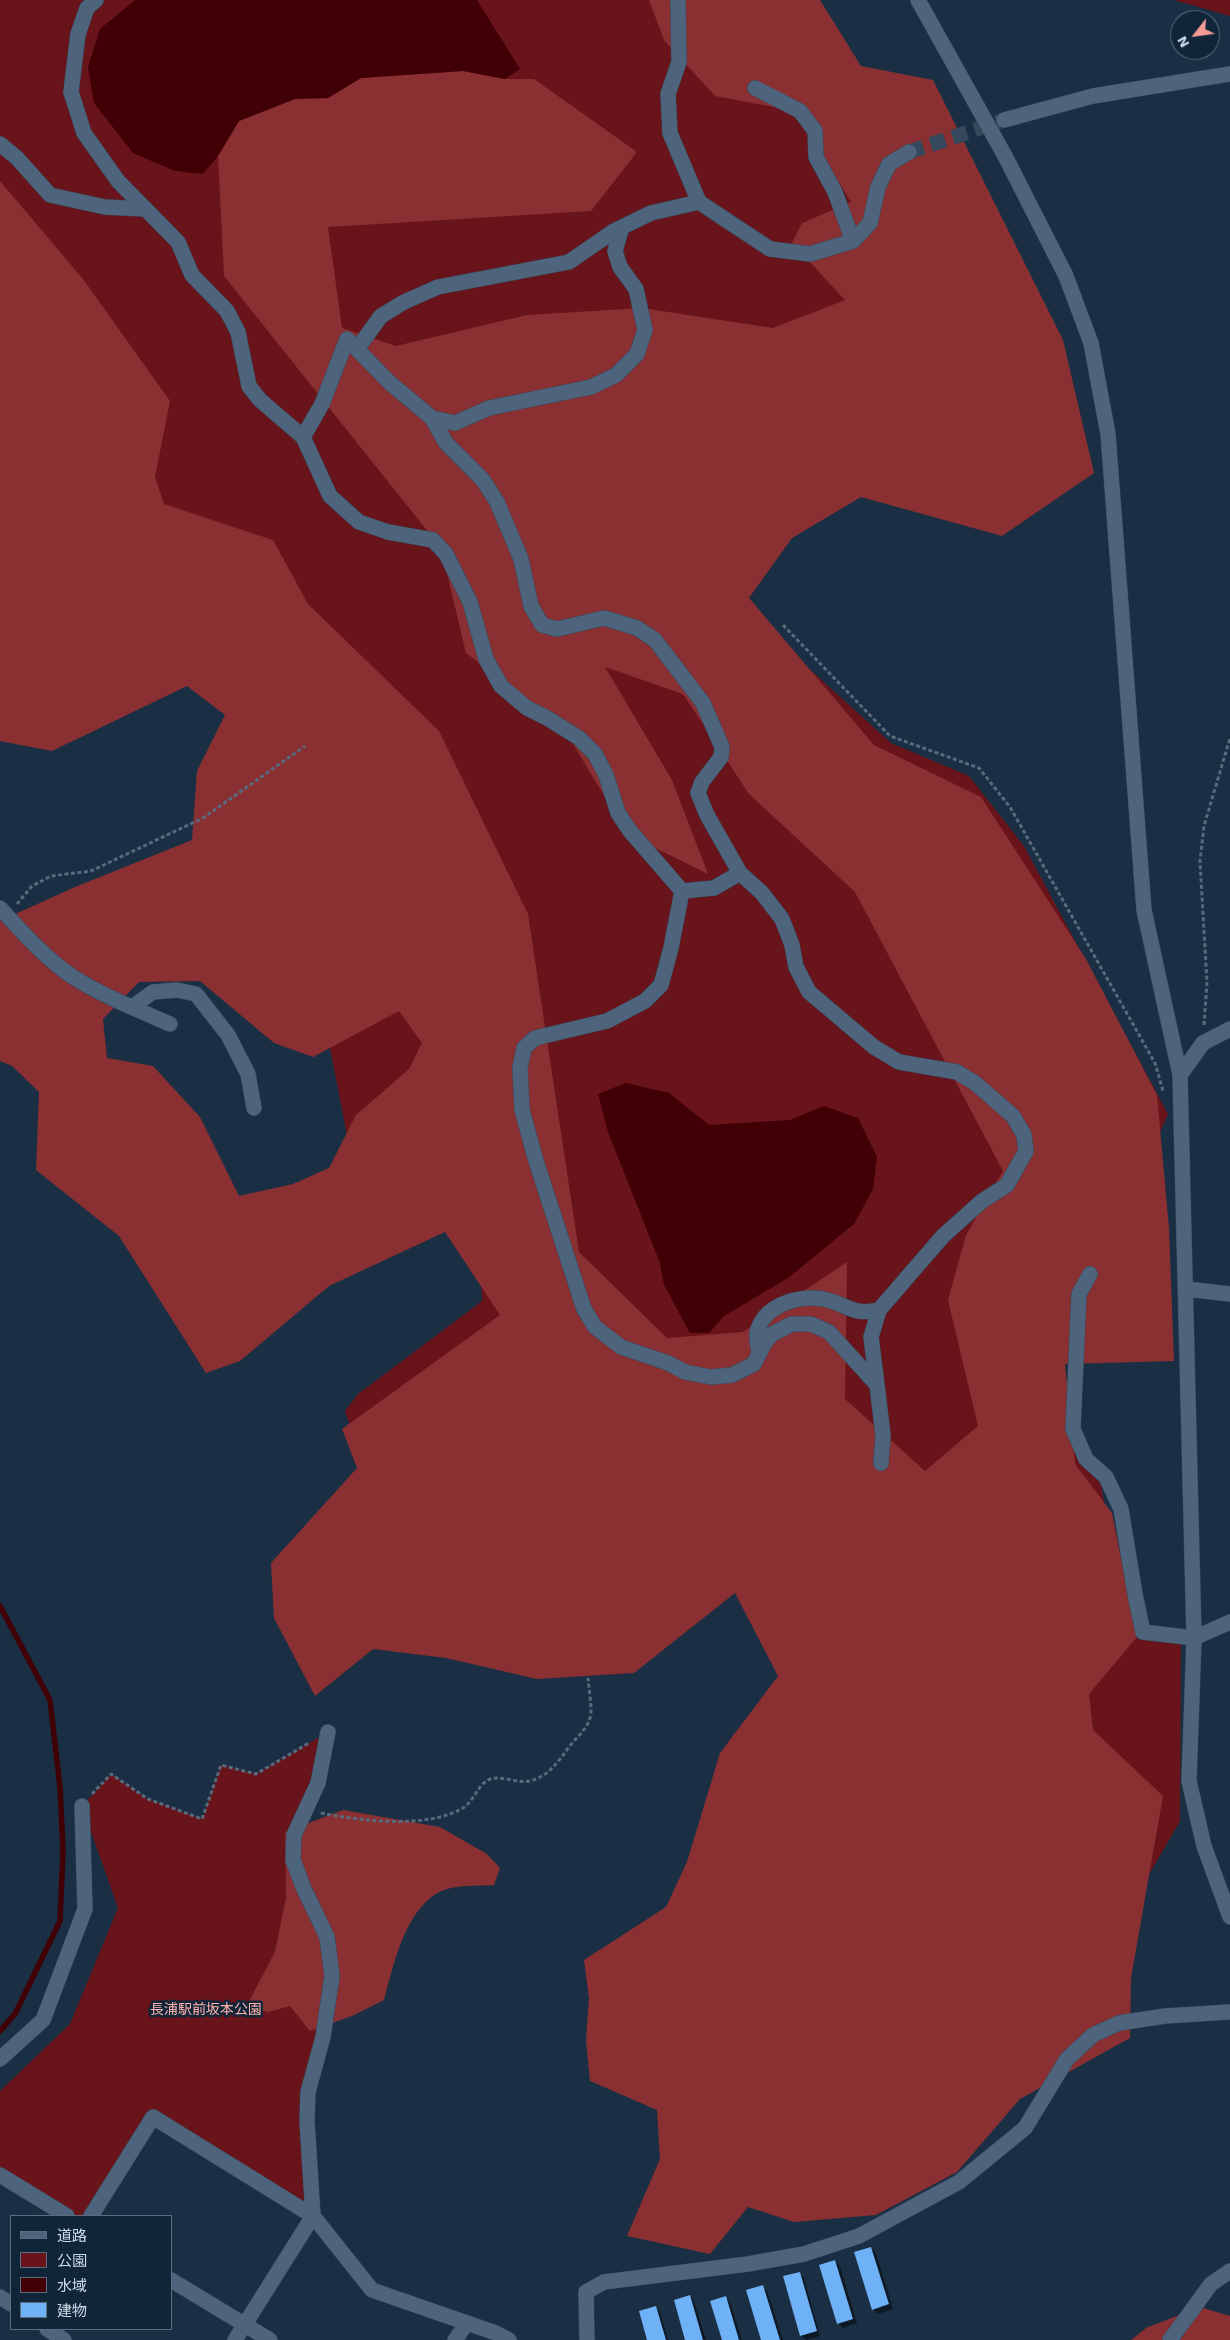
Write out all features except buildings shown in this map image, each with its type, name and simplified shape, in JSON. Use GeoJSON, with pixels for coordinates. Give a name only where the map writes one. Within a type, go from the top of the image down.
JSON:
{"type":"FeatureCollection","features":[{"type":"Feature","properties":{"kind":"street"},"geometry":{"type":"LineString","coordinates":[[96,0],[87,8],[78,34],[71,92],[84,133],[118,181],[178,242],[192,275],[227,311],[238,332],[249,386],[260,400],[303,438],[330,496],[360,522],[388,532],[434,540],[446,554],[470,602],[486,659],[501,686],[527,708],[579,738],[595,754],[606,775],[618,813],[630,831],[682,890]]}},
{"type":"Feature","properties":{"kind":"street"},"geometry":{"type":"LineString","coordinates":[[678,0],[679,62],[668,94],[670,133],[699,202],[770,249],[810,254],[853,240],[870,222],[878,187],[889,164],[909,152]]}},
{"type":"Feature","properties":{"kind":"street"},"geometry":{"type":"LineString","coordinates":[[918,0],[1005,156],[1066,276],[1091,343],[1108,434],[1144,910],[1180,1075],[1187,1288],[1194,1638],[1189,1781],[1204,1846],[1230,1917]]}},
{"type":"Feature","properties":{"kind":"street"},"geometry":{"type":"LineString","coordinates":[[1004,120],[1093,96],[1230,74]]}},
{"type":"Feature","properties":{"kind":"street"},"geometry":{"type":"LineString","coordinates":[[755,88],[800,111],[816,131],[816,156],[835,192],[853,240]]}},
{"type":"Feature","properties":{"kind":"street"},"geometry":{"type":"LineString","coordinates":[[0,144],[18,158],[50,195],[105,208],[145,209]]}},
{"type":"Feature","properties":{"kind":"street"},"geometry":{"type":"LineString","coordinates":[[357,349],[381,316],[404,302],[438,287],[569,262],[622,227],[651,213],[699,202]]}},
{"type":"Feature","properties":{"kind":"street"},"geometry":{"type":"LineString","coordinates":[[432,418],[454,422],[489,408],[591,387],[616,375],[637,354],[645,330],[636,289],[620,267],[614,251],[622,227]]}},
{"type":"Feature","properties":{"kind":"street"},"geometry":{"type":"LineString","coordinates":[[303,438],[322,404],[347,339],[390,383],[432,418],[446,443],[483,480],[497,502],[521,559],[531,606],[542,625],[557,629],[604,618],[637,628],[655,640],[703,704],[722,747],[721,757],[702,782],[698,793],[707,815],[740,873],[762,893],[782,919],[792,945],[796,966],[809,992],[874,1047],[899,1062],[957,1072],[976,1083],[1013,1116],[1024,1135],[1026,1151],[1007,1185],[982,1201],[943,1236],[879,1310],[871,1337],[882,1435],[881,1463]]}},
{"type":"Feature","properties":{"kind":"street"},"geometry":{"type":"LineString","coordinates":[[682,890],[714,888],[740,873]]}},
{"type":"Feature","properties":{"kind":"street"},"geometry":{"type":"LineString","coordinates":[[682,890],[671,948],[661,984],[645,1001],[608,1021],[535,1038],[524,1048],[520,1068],[522,1110],[536,1161],[584,1309],[595,1328],[622,1347],[668,1363],[685,1372],[711,1377],[732,1375],[754,1364],[759,1352],[772,1334],[792,1324],[811,1324],[829,1332],[877,1385]]}},
{"type":"Feature","properties":{"kind":"street"},"geometry":{"type":"LineString","coordinates":[[3,912],[72,976],[170,1024]]}},
{"type":"Feature","properties":{"kind":"street"},"geometry":{"type":"LineString","coordinates":[[132,1007],[153,992],[176,990],[196,994],[228,1034],[248,1074],[254,1108]]}},
{"type":"Feature","properties":{"kind":"street"},"geometry":{"type":"LineString","coordinates":[[1180,1075],[1203,1043],[1230,1029]]}},
{"type":"Feature","properties":{"kind":"street"},"geometry":{"type":"LineString","coordinates":[[1090,1274],[1080,1294],[1073,1429],[1086,1459],[1106,1477],[1122,1509],[1143,1632],[1194,1638],[1230,1622]]}},
{"type":"Feature","properties":{"kind":"street"},"geometry":{"type":"LineString","coordinates":[[1187,1288],[1230,1294]]}},
{"type":"Feature","properties":{"kind":"street"},"geometry":{"type":"LineString","coordinates":[[759,1352],[757,1335],[762,1320],[774,1309],[800,1298],[824,1299],[862,1314],[879,1310]]}},
{"type":"Feature","properties":{"kind":"street"},"geometry":{"type":"LineString","coordinates":[[235,2340],[313,2216],[307,2121],[308,2092],[323,2037],[332,1976],[328,1936],[304,1889],[294,1860],[294,1835],[318,1783],[328,1732]]}},
{"type":"Feature","properties":{"kind":"street"},"geometry":{"type":"LineString","coordinates":[[0,2059],[43,2020],[85,1910],[82,1806]]}},
{"type":"Feature","properties":{"kind":"street"},"geometry":{"type":"LineString","coordinates":[[586,2340],[586,2292],[604,2282],[748,2264],[804,2254],[859,2236],[959,2182],[1025,2128],[1067,2059],[1093,2036],[1120,2022],[1165,2016],[1230,2012]]}},
{"type":"Feature","properties":{"kind":"street"},"geometry":{"type":"LineString","coordinates":[[92,2215],[153,2117],[313,2216],[372,2290],[496,2333],[509,2340]]}},
{"type":"Feature","properties":{"kind":"street"},"geometry":{"type":"LineString","coordinates":[[0,2175],[65,2215]]}},
{"type":"Feature","properties":{"kind":"street"},"geometry":{"type":"LineString","coordinates":[[1170,2340],[1210,2284],[1230,2271]]}},
{"type":"Feature","properties":{"kind":"street"},"geometry":{"type":"LineString","coordinates":[[172,2281],[270,2340]]}},
{"type":"Feature","properties":{"kind":"street"},"geometry":{"type":"LineString","coordinates":[[455,2340],[467,2323]]}},
{"type":"Feature","properties":{"kind":"street"},"geometry":{"type":"LineString","coordinates":[[49,2330],[64,2340]]}},
{"type":"Feature","properties":{"kind":"path"},"geometry":{"type":"LineString","coordinates":[[783,625],[890,736],[979,768],[1010,807],[1155,1063],[1163,1091],[1181,1118]]}},
{"type":"Feature","properties":{"kind":"path"},"geometry":{"type":"LineString","coordinates":[[1203,1043],[1207,982],[1200,861],[1204,826],[1230,738]]}},
{"type":"Feature","properties":{"kind":"path"},"geometry":{"type":"LineString","coordinates":[[3,912],[32,886],[51,876],[91,871],[203,818],[305,746]]}},
{"type":"Feature","properties":{"kind":"path"},"geometry":{"type":"LineString","coordinates":[[307,1810],[379,1822],[424,1819],[455,1812],[466,1806],[483,1783],[490,1778],[528,1782],[544,1774],[559,1762],[569,1747],[584,1731],[591,1714],[588,1678]]}},
{"type":"Feature","properties":{"kind":"path"},"geometry":{"type":"LineString","coordinates":[[82,1806],[111,1774],[148,1799],[202,1819],[221,1765],[256,1774],[328,1732]]}},
{"type":"Feature","properties":{"kind":"green space"},"geometry":{"type":"Polygon","coordinates":[[[0,0],[776,0],[945,286],[697,353],[752,617],[891,743],[969,776],[1024,846],[1168,1114],[1140,1178],[1073,1286],[1058,1431],[1101,1484],[1125,1632],[1181,1641],[1180,1821],[1115,1933],[926,1633],[399,1477],[356,1444],[345,1411],[358,1394],[482,1301],[478,1222],[351,1156],[317,981],[319,735],[148,572],[0,224],[0,0]]]}},
{"type":"Feature","properties":{"kind":"green space"},"geometry":{"type":"Polygon","coordinates":[[[1174,0],[1230,0],[1230,16],[1220,13],[1220,10],[1209,10],[1174,0]]]}},
{"type":"Feature","properties":{"kind":"green space","name":"長浦駅前坂本公園"},"geometry":{"type":"Polygon","coordinates":[[[328,1732],[294,1835],[332,1976],[308,2092],[313,2216],[153,2118],[92,2215],[65,2215],[0,2175],[0,2091],[70,2024],[118,1908],[82,1806],[111,1774],[148,1799],[202,1819],[221,1765],[256,1774],[328,1732]]]}},
{"type":"Feature","properties":{"kind":"shaded area"},"geometry":{"type":"Polygon","coordinates":[[[649,0],[820,0],[861,66],[933,80],[1063,340],[1094,473],[1002,536],[861,497],[792,538],[749,598],[874,745],[981,797],[1086,959],[1157,1095],[1169,1228],[1174,1361],[1065,1364],[1075,1464],[1112,1513],[1137,1637],[1089,1694],[1093,1730],[1163,1796],[1131,1978],[1130,2038],[1020,2099],[957,2172],[876,2215],[794,2222],[748,2207],[710,2254],[627,2236],[660,2159],[657,2110],[590,2081],[586,2041],[589,1998],[584,1960],[666,1907],[687,1862],[720,1753],[778,1676],[735,1593],[634,1673],[537,1679],[446,1658],[373,1649],[315,1696],[274,1618],[271,1563],[357,1468],[342,1429],[500,1315],[445,1232],[329,1286],[240,1361],[206,1373],[119,1236],[36,1170],[39,1092],[12,1066],[0,1061],[0,921],[75,887],[192,840],[197,771],[225,715],[187,686],[52,751],[0,741],[0,181],[83,279],[170,401],[155,477],[164,504],[273,540],[308,604],[439,731],[528,914],[579,1252],[667,1338],[743,1332],[847,1262],[845,1399],[925,1471],[978,1426],[948,1300],[966,1235],[1003,1171],[855,892],[749,794],[683,694],[605,667],[672,780],[708,874],[627,834],[563,727],[466,653],[441,548],[224,276],[218,156],[239,121],[295,99],[328,98],[361,78],[463,71],[505,79],[534,79],[637,152],[591,211],[328,227],[342,328],[396,346],[527,315],[642,308],[773,328],[845,300],[792,243],[802,223],[851,202],[795,111],[715,96],[664,40],[649,0]],[[200,981],[139,982],[103,1019],[107,1058],[153,1066],[200,1117],[239,1196],[293,1184],[329,1168],[356,1115],[409,1069],[422,1043],[399,1011],[313,1057],[274,1043],[200,981]]]}},
{"type":"Feature","properties":{"kind":"shaded area"},"geometry":{"type":"Polygon","coordinates":[[[343,1810],[440,1827],[487,1854],[500,1868],[494,1885],[449,1888],[431,1898],[420,1908],[403,1937],[384,2000],[352,2016],[310,2031],[290,2006],[268,2012],[247,2005],[275,1952],[286,1898],[285,1832],[343,1810]]]}},
{"type":"Feature","properties":{"kind":"shaded area"},"geometry":{"type":"Polygon","coordinates":[[[1200,2307],[1230,2316],[1230,2340],[1131,2340],[1146,2328],[1200,2307]]]}},
{"type":"Feature","properties":{"kind":"water"},"geometry":{"type":"Polygon","coordinates":[[[135,0],[477,0],[520,69],[505,79],[463,71],[361,78],[328,98],[295,99],[239,121],[218,156],[203,174],[175,171],[133,153],[94,103],[88,67],[100,29],[135,0]]]}},
{"type":"Feature","properties":{"kind":"water"},"geometry":{"type":"Polygon","coordinates":[[[626,1083],[669,1093],[709,1125],[790,1120],[824,1106],[858,1118],[877,1157],[873,1189],[854,1224],[788,1278],[724,1316],[709,1333],[690,1333],[664,1285],[660,1263],[608,1132],[598,1094],[626,1083]]]}},
{"type":"Feature","properties":{"kind":"waterway"},"geometry":{"type":"LineString","coordinates":[[0,1606],[50,1700],[60,1787],[63,1851],[60,1921],[15,2014],[0,2031]]}},
{"type":"Feature","properties":{"kind":"tunnel"},"geometry":{"type":"LineString","coordinates":[[909,152],[1004,120]]}}]}
